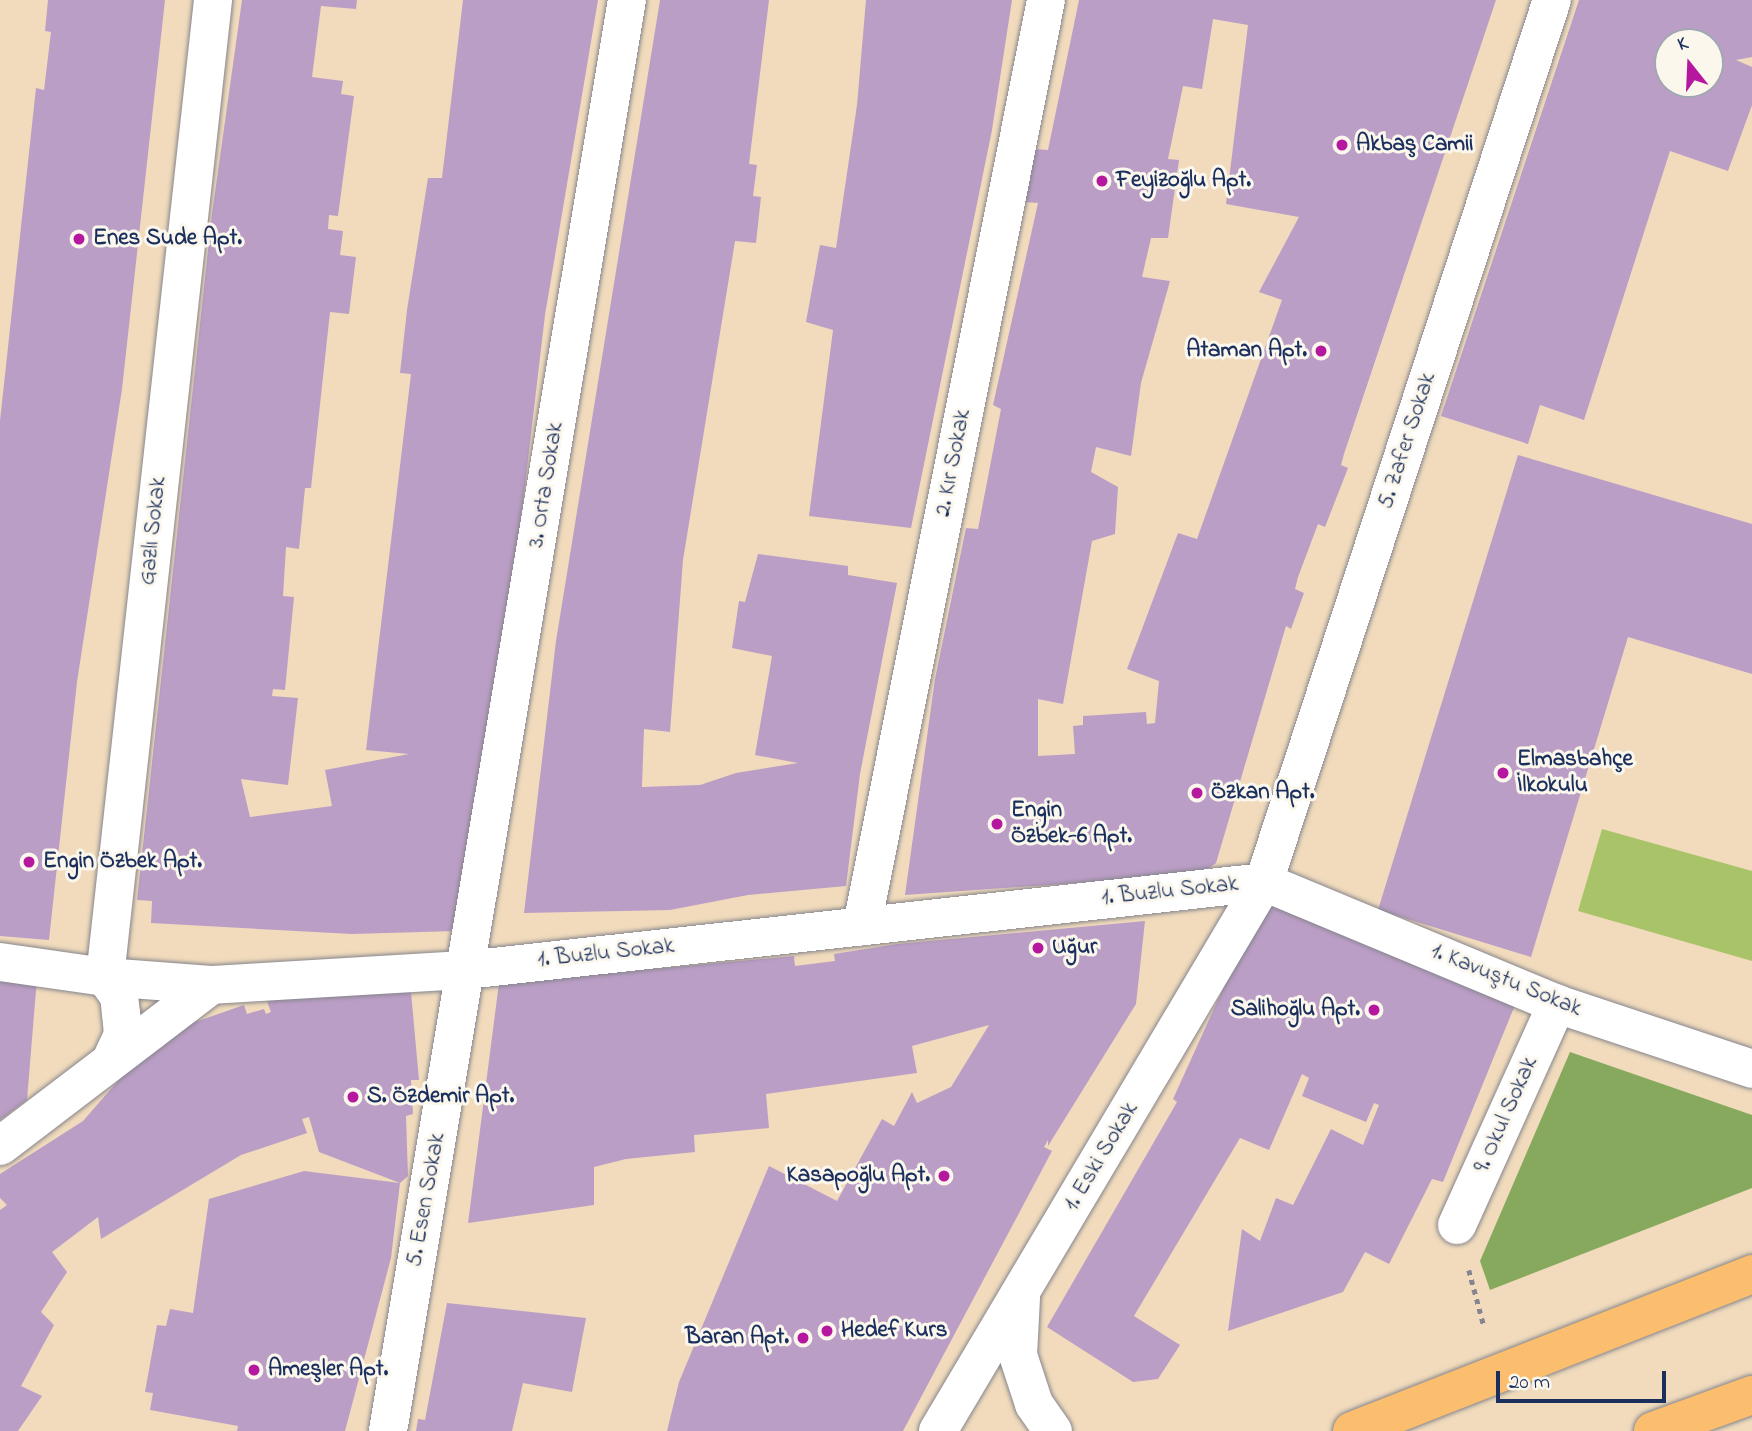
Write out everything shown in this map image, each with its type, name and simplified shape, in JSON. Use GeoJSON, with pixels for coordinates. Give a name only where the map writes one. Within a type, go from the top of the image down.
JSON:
{"type":"FeatureCollection","features":[{"type":"Feature","properties":{"kind":"main road"},"geometry":{"type":"LineString","coordinates":[[1352,1431],[1752,1274]]}},
{"type":"Feature","properties":{"kind":"main road"},"geometry":{"type":"LineString","coordinates":[[1653,1431],[1692,1423],[1752,1395]]}},
{"type":"Feature","properties":{"kind":"street","name":"Gazlı Sokak"},"geometry":{"type":"LineString","coordinates":[[105,978],[213,0]]}},
{"type":"Feature","properties":{"kind":"street","name":"3. Orta Sokak"},"geometry":{"type":"LineString","coordinates":[[466,970],[627,0]]}},
{"type":"Feature","properties":{"kind":"street","name":"2. Kır Sokak"},"geometry":{"type":"LineString","coordinates":[[862,926],[1046,0]]}},
{"type":"Feature","properties":{"kind":"street","name":"5. Zafer Sokak"},"geometry":{"type":"LineString","coordinates":[[1264,882],[1552,0]]}},
{"type":"Feature","properties":{"kind":"street","name":"1. Buzlu Sokak"},"geometry":{"type":"LineString","coordinates":[[0,962],[105,978],[211,985],[466,970],[1264,882]]}},
{"type":"Feature","properties":{"kind":"street","name":"1. Kavuştu Sokak"},"geometry":{"type":"LineString","coordinates":[[1264,882],[1558,1004],[1752,1069]]}},
{"type":"Feature","properties":{"kind":"street","name":"1. Eski Sokak"},"geometry":{"type":"LineString","coordinates":[[938,1431],[1264,882]]}},
{"type":"Feature","properties":{"kind":"street","name":"5. Esen Sokak"},"geometry":{"type":"LineString","coordinates":[[388,1431],[466,970]]}},
{"type":"Feature","properties":{"kind":"street"},"geometry":{"type":"LineString","coordinates":[[105,978],[119,996],[121,1014],[122,1035],[113,1056]]}},
{"type":"Feature","properties":{"kind":"street"},"geometry":{"type":"LineString","coordinates":[[0,1146],[113,1056],[211,985]]}},
{"type":"Feature","properties":{"kind":"street","name":"9. Okul Sokak"},"geometry":{"type":"LineString","coordinates":[[1457,1225],[1558,1004]]}},
{"type":"Feature","properties":{"kind":"street"},"geometry":{"type":"LineString","coordinates":[[1021,1294],[1018,1355],[1034,1404],[1053,1431]]}},
{"type":"Feature","properties":{"kind":"path"},"geometry":{"type":"LineString","coordinates":[[1457,1225],[1497,1375]]}},
{"type":"Feature","properties":{"kind":"green space"},"geometry":{"type":"Polygon","coordinates":[[[1602,829],[1752,871],[1752,961],[1578,911],[1602,829]]]}},
{"type":"Feature","properties":{"kind":"green space"},"geometry":{"type":"Polygon","coordinates":[[[1570,1052],[1752,1115],[1752,1188],[1490,1290],[1480,1261],[1570,1052]]]}},
{"type":"Feature","properties":{"kind":"building"},"geometry":{"type":"Polygon","coordinates":[[[48,0],[165,0],[122,389],[77,682],[49,940],[0,936],[0,421],[36,88],[44,90],[51,32],[45,31],[48,0]]]}},
{"type":"Feature","properties":{"kind":"building"},"geometry":{"type":"Polygon","coordinates":[[[242,0],[357,0],[356,9],[321,6],[312,77],[343,81],[341,94],[354,96],[338,216],[329,215],[328,229],[343,231],[340,255],[356,257],[349,314],[330,312],[311,488],[305,488],[299,549],[286,547],[283,596],[294,597],[285,690],[273,689],[272,696],[298,698],[288,785],[241,779],[250,817],[332,806],[325,770],[409,754],[366,750],[411,374],[400,373],[407,310],[428,178],[442,178],[463,0],[598,0],[545,315],[512,596],[456,931],[352,934],[151,923],[152,901],[137,900],[212,214],[242,0]]]}},
{"type":"Feature","properties":{"kind":"building"},"geometry":{"type":"Polygon","coordinates":[[[660,0],[769,0],[749,164],[757,165],[753,196],[761,197],[756,243],[735,241],[683,560],[670,732],[644,729],[642,787],[700,785],[736,773],[798,763],[755,755],[772,656],[732,648],[739,601],[745,602],[758,554],[848,566],[848,575],[897,583],[860,774],[846,886],[748,895],[670,910],[524,913],[556,641],[660,0]]]}},
{"type":"Feature","properties":{"kind":"building"},"geometry":{"type":"Polygon","coordinates":[[[866,0],[1012,0],[992,130],[911,528],[809,516],[833,330],[806,322],[820,245],[836,248],[857,105],[866,0]]]}},
{"type":"Feature","properties":{"kind":"building"},"geometry":{"type":"Polygon","coordinates":[[[1079,0],[1496,0],[1344,454],[1341,465],[1348,468],[1325,527],[1318,524],[1298,577],[1295,589],[1304,593],[1291,629],[1286,626],[1216,863],[1205,871],[1163,877],[905,895],[935,679],[966,528],[978,529],[1001,409],[993,405],[1038,203],[1025,202],[1034,149],[1048,150],[1079,0]],[[1213,19],[1202,89],[1183,86],[1168,159],[1179,160],[1168,238],[1151,238],[1142,277],[1170,281],[1141,383],[1131,456],[1096,447],[1091,472],[1118,487],[1115,534],[1092,541],[1063,704],[1038,699],[1038,756],[1075,754],[1073,726],[1083,725],[1083,716],[1146,712],[1147,724],[1155,723],[1159,681],[1127,669],[1178,533],[1197,539],[1282,300],[1259,292],[1299,217],[1226,204],[1248,25],[1213,19]]]}},
{"type":"Feature","properties":{"kind":"building"},"geometry":{"type":"Polygon","coordinates":[[[1579,0],[1752,0],[1752,57],[1736,60],[1752,67],[1752,105],[1728,171],[1670,151],[1584,420],[1540,405],[1528,444],[1441,416],[1579,0]]]}},
{"type":"Feature","properties":{"kind":"building","name":"Elmasbahçe İlkokulu"},"geometry":{"type":"Polygon","coordinates":[[[1518,455],[1752,524],[1752,674],[1628,637],[1531,957],[1378,910],[1518,455]]]}},
{"type":"Feature","properties":{"kind":"building"},"geometry":{"type":"Polygon","coordinates":[[[1267,892],[1517,1000],[1443,1182],[1432,1179],[1389,1264],[1365,1252],[1343,1292],[1228,1331],[1242,1229],[1260,1241],[1276,1198],[1293,1205],[1331,1129],[1363,1145],[1379,1105],[1374,1103],[1366,1122],[1302,1096],[1309,1078],[1302,1074],[1269,1150],[1240,1138],[1134,1316],[1180,1345],[1158,1379],[1133,1382],[1047,1327],[1177,1102],[1173,1099],[1267,892]]]}},
{"type":"Feature","properties":{"kind":"building"},"geometry":{"type":"Polygon","coordinates":[[[1145,921],[1136,1004],[1048,1146],[1048,1140],[1044,1147],[1052,1151],[903,1431],[667,1431],[679,1382],[769,1166],[837,1201],[882,1119],[894,1126],[912,1092],[917,1103],[951,1087],[989,1025],[912,1046],[917,1073],[766,1094],[769,1128],[694,1135],[695,1152],[626,1159],[594,1167],[594,1205],[468,1223],[499,983],[794,956],[795,966],[835,961],[834,954],[897,944],[1145,921]]]}},
{"type":"Feature","properties":{"kind":"building"},"geometry":{"type":"Polygon","coordinates":[[[0,973],[37,978],[27,1100],[0,1120],[0,973]]]}},
{"type":"Feature","properties":{"kind":"building"},"geometry":{"type":"Polygon","coordinates":[[[410,981],[419,1080],[411,1080],[413,1114],[406,1116],[408,1176],[400,1183],[319,1152],[309,1117],[302,1119],[307,1133],[241,1155],[101,1239],[98,1217],[52,1252],[67,1272],[41,1312],[54,1325],[21,1386],[42,1396],[18,1431],[0,1431],[0,1210],[7,1205],[0,1198],[0,1174],[83,1121],[158,1035],[244,1005],[247,1014],[264,1009],[266,1014],[271,1012],[267,1001],[410,981]]]}},
{"type":"Feature","properties":{"kind":"building"},"geometry":{"type":"Polygon","coordinates":[[[304,1171],[400,1183],[391,1258],[345,1431],[237,1431],[238,1426],[150,1410],[153,1393],[145,1392],[157,1325],[166,1326],[170,1309],[193,1313],[209,1199],[304,1171]]]}},
{"type":"Feature","properties":{"kind":"building"},"geometry":{"type":"Polygon","coordinates":[[[447,1303],[586,1318],[572,1392],[523,1383],[512,1431],[416,1431],[418,1419],[425,1420],[447,1303]]]}},
{"type":"Feature","properties":{"kind":"place","name":"Akbaş Camii"},"geometry":{"type":"Point","coordinates":[1342,145]}},
{"type":"Feature","properties":{"kind":"place","name":"Feyizoğlu Apt."},"geometry":{"type":"Point","coordinates":[1102,181]}},
{"type":"Feature","properties":{"kind":"place","name":"Enes Sude Apt."},"geometry":{"type":"Point","coordinates":[79,239]}},
{"type":"Feature","properties":{"kind":"place","name":"Ataman Apt."},"geometry":{"type":"Point","coordinates":[1321,351]}},
{"type":"Feature","properties":{"kind":"place","name":"Elmasbahçe İlkokulu"},"geometry":{"type":"Point","coordinates":[1503,773]}},
{"type":"Feature","properties":{"kind":"place","name":"Özkan Apt."},"geometry":{"type":"Point","coordinates":[1197,793]}},
{"type":"Feature","properties":{"kind":"place","name":"Engin Özbek-6 Apt."},"geometry":{"type":"Point","coordinates":[997,824]}},
{"type":"Feature","properties":{"kind":"place","name":"Engin Özbek Apt."},"geometry":{"type":"Point","coordinates":[29,862]}},
{"type":"Feature","properties":{"kind":"place","name":"Uğur"},"geometry":{"type":"Point","coordinates":[1038,948]}},
{"type":"Feature","properties":{"kind":"place","name":"Salihoğlu Apt."},"geometry":{"type":"Point","coordinates":[1374,1010]}},
{"type":"Feature","properties":{"kind":"place","name":"S. Özdemir Apt."},"geometry":{"type":"Point","coordinates":[353,1097]}},
{"type":"Feature","properties":{"kind":"place","name":"Kasapoğlu Apt."},"geometry":{"type":"Point","coordinates":[944,1176]}},
{"type":"Feature","properties":{"kind":"place","name":"Hedef Kurs"},"geometry":{"type":"Point","coordinates":[827,1331]}},
{"type":"Feature","properties":{"kind":"place","name":"Baran Apt."},"geometry":{"type":"Point","coordinates":[803,1338]}},
{"type":"Feature","properties":{"kind":"place","name":"Ameşler Apt."},"geometry":{"type":"Point","coordinates":[254,1370]}}]}
